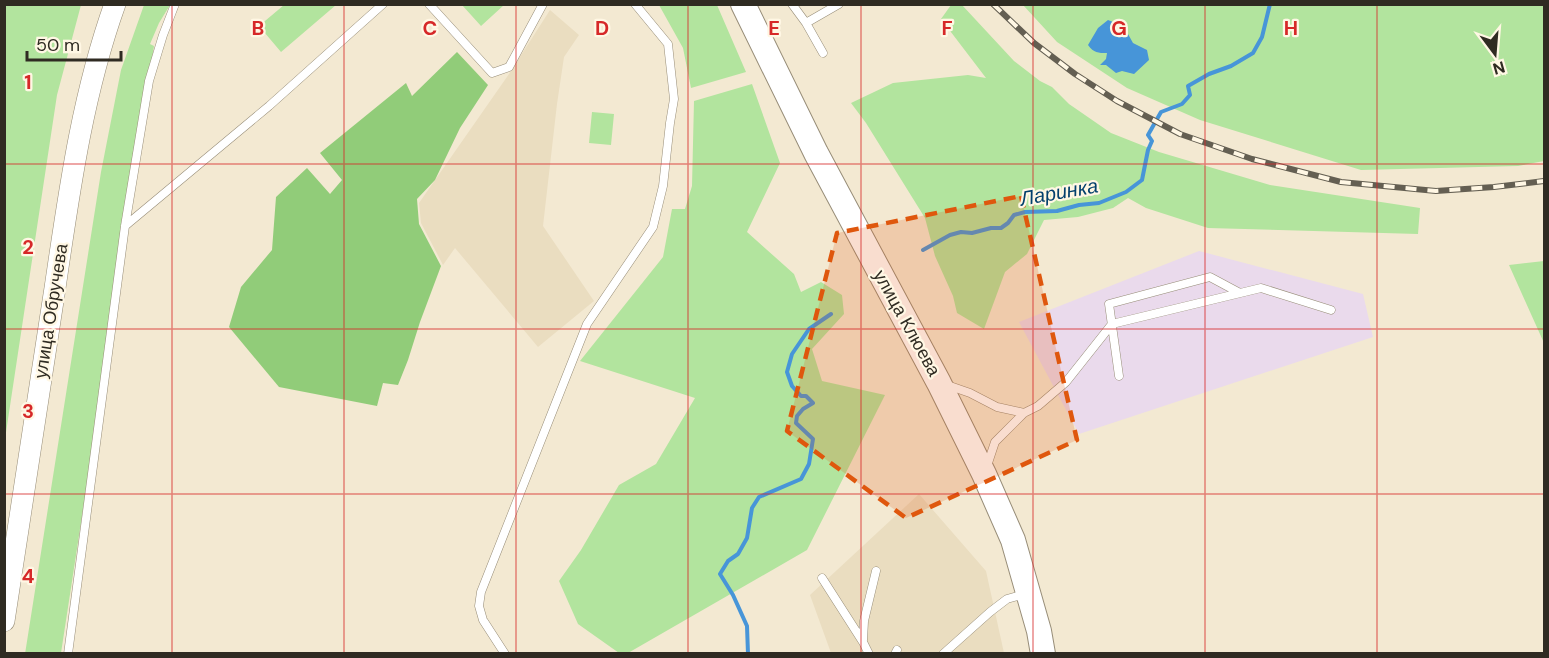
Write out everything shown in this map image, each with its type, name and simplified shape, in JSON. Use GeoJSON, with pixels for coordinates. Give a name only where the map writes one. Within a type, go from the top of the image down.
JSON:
{"type":"FeatureCollection","features":[{"type":"Feature","properties":{"kind":"main road","name":"улица Клюева"},"geometry":{"type":"LineString","coordinates":[[743,4],[816,153],[939,383],[984,474],[1013,540],[1029,593],[1043,654]]}},
{"type":"Feature","properties":{"kind":"street","name":"улица Обручева"},"geometry":{"type":"LineString","coordinates":[[4,621],[69,200],[87,100],[102,39],[114,4]]}},
{"type":"Feature","properties":{"kind":"lane"},"geometry":{"type":"LineString","coordinates":[[68,654],[125,226],[149,81],[175,4]]}},
{"type":"Feature","properties":{"kind":"lane"},"geometry":{"type":"LineString","coordinates":[[125,226],[269,105],[383,4]]}},
{"type":"Feature","properties":{"kind":"lane"},"geometry":{"type":"LineString","coordinates":[[429,4],[492,73],[509,67],[543,4]]}},
{"type":"Feature","properties":{"kind":"lane"},"geometry":{"type":"LineString","coordinates":[[506,654],[483,620],[479,606],[481,592],[587,324],[653,227],[663,186],[674,99],[668,44],[635,4]]}},
{"type":"Feature","properties":{"kind":"lane"},"geometry":{"type":"LineString","coordinates":[[792,4],[823,53]]}},
{"type":"Feature","properties":{"kind":"lane"},"geometry":{"type":"LineString","coordinates":[[806,23],[839,4]]}},
{"type":"Feature","properties":{"kind":"lane"},"geometry":{"type":"LineString","coordinates":[[1119,376],[1109,304],[1210,277],[1238,292]]}},
{"type":"Feature","properties":{"kind":"lane"},"geometry":{"type":"LineString","coordinates":[[984,474],[995,442],[1024,413],[1038,406],[1066,382],[1112,324],[1262,288],[1331,310]]}},
{"type":"Feature","properties":{"kind":"lane"},"geometry":{"type":"LineString","coordinates":[[939,383],[970,393],[997,407],[1024,413]]}},
{"type":"Feature","properties":{"kind":"lane"},"geometry":{"type":"LineString","coordinates":[[863,642],[864,621],[876,571]]}},
{"type":"Feature","properties":{"kind":"lane"},"geometry":{"type":"LineString","coordinates":[[822,578],[863,642],[868,654]]}},
{"type":"Feature","properties":{"kind":"lane"},"geometry":{"type":"LineString","coordinates":[[942,654],[1007,599],[1029,593]]}},
{"type":"Feature","properties":{"kind":"highlighted area"},"geometry":{"type":"Polygon","coordinates":[[[1021,196],[1077,440],[906,518],[787,431],[837,233],[1021,196]]]}},
{"type":"Feature","properties":{"kind":"shaded area"},"geometry":{"type":"Polygon","coordinates":[[[550,10],[579,35],[564,57],[543,226],[594,301],[538,347],[455,248],[443,265],[421,223],[419,203],[509,74],[550,10]]]}},
{"type":"Feature","properties":{"kind":"shaded area"},"geometry":{"type":"Polygon","coordinates":[[[1199,251],[1363,294],[1373,337],[1079,434],[1019,322],[1199,251]]]}},
{"type":"Feature","properties":{"kind":"shaded area"},"geometry":{"type":"Polygon","coordinates":[[[919,494],[986,571],[1004,653],[831,653],[810,595],[919,494]]]}},
{"type":"Feature","properties":{"kind":"green space"},"geometry":{"type":"Polygon","coordinates":[[[5,4],[81,5],[57,95],[5,439],[5,4]]]}},
{"type":"Feature","properties":{"kind":"green space"},"geometry":{"type":"Polygon","coordinates":[[[336,4],[281,52],[259,26],[284,5],[336,4]]]}},
{"type":"Feature","properties":{"kind":"green space"},"geometry":{"type":"Polygon","coordinates":[[[144,5],[170,5],[150,44],[154,46],[61,653],[25,654],[101,172],[121,70],[144,5]]]}},
{"type":"Feature","properties":{"kind":"green space"},"geometry":{"type":"Polygon","coordinates":[[[462,5],[504,5],[481,26],[462,5]]]}},
{"type":"Feature","properties":{"kind":"green space"},"geometry":{"type":"Polygon","coordinates":[[[659,5],[717,5],[746,72],[691,88],[683,48],[659,5]]]}},
{"type":"Feature","properties":{"kind":"green space"},"geometry":{"type":"Polygon","coordinates":[[[951,5],[962,5],[1014,61],[1111,133],[1159,152],[1270,185],[1420,208],[1418,234],[1208,228],[1146,208],[1128,198],[1113,208],[1078,217],[1044,220],[1027,254],[1005,272],[984,329],[957,313],[953,296],[935,256],[925,218],[851,103],[893,83],[968,75],[986,78],[941,19],[951,5]]]}},
{"type":"Feature","properties":{"kind":"green space"},"geometry":{"type":"Polygon","coordinates":[[[1023,5],[1544,5],[1544,161],[1518,166],[1361,170],[1200,120],[1127,88],[1057,42],[1023,5]]]}},
{"type":"Feature","properties":{"kind":"green space"},"geometry":{"type":"Polygon","coordinates":[[[457,52],[488,85],[460,128],[435,180],[417,199],[419,224],[441,266],[398,385],[383,383],[377,406],[279,387],[229,327],[241,287],[272,250],[276,197],[307,168],[330,194],[342,180],[320,153],[406,83],[412,96],[457,52]]]}},
{"type":"Feature","properties":{"kind":"green space"},"geometry":{"type":"Polygon","coordinates":[[[752,84],[780,163],[747,232],[794,274],[801,292],[821,282],[842,295],[844,314],[812,349],[822,381],[885,395],[807,550],[628,653],[619,653],[578,624],[559,581],[581,550],[619,485],[656,464],[695,398],[580,361],[663,257],[672,209],[685,209],[692,186],[694,101],[752,84]]]}},
{"type":"Feature","properties":{"kind":"green space"},"geometry":{"type":"Polygon","coordinates":[[[592,112],[614,114],[611,145],[589,143],[592,112]]]}},
{"type":"Feature","properties":{"kind":"green space"},"geometry":{"type":"Polygon","coordinates":[[[1544,261],[1544,343],[1509,265],[1544,261]]]}},
{"type":"Feature","properties":{"kind":"water"},"geometry":{"type":"Polygon","coordinates":[[[1108,20],[1118,24],[1117,32],[1128,34],[1133,43],[1147,50],[1149,60],[1134,74],[1122,71],[1116,73],[1106,65],[1100,65],[1106,59],[1107,53],[1096,52],[1088,45],[1098,28],[1108,20]]]}},
{"type":"Feature","properties":{"kind":"waterway","name":"Ларинка"},"geometry":{"type":"LineString","coordinates":[[923,250],[950,235],[1001,228],[1014,215],[1025,212],[1057,211],[1099,203],[1126,192],[1142,180],[1152,141],[1148,135],[1161,112],[1182,104],[1190,95],[1188,86],[1253,53],[1262,37],[1270,4]]}},
{"type":"Feature","properties":{"kind":"waterway","name":"Ларинка"},"geometry":{"type":"LineString","coordinates":[[748,654],[747,626],[733,595],[720,574],[728,561],[738,554],[747,538],[752,508],[759,497],[801,479],[809,464],[813,439],[796,423],[797,416],[813,403],[806,396],[801,396],[792,386],[787,372],[792,354],[809,329],[831,314]]}},
{"type":"Feature","properties":{"kind":"railway"},"geometry":{"type":"LineString","coordinates":[[993,4],[1034,43],[1075,74],[1117,101],[1180,134],[1252,159],[1341,182],[1436,191],[1544,181]]}}]}
